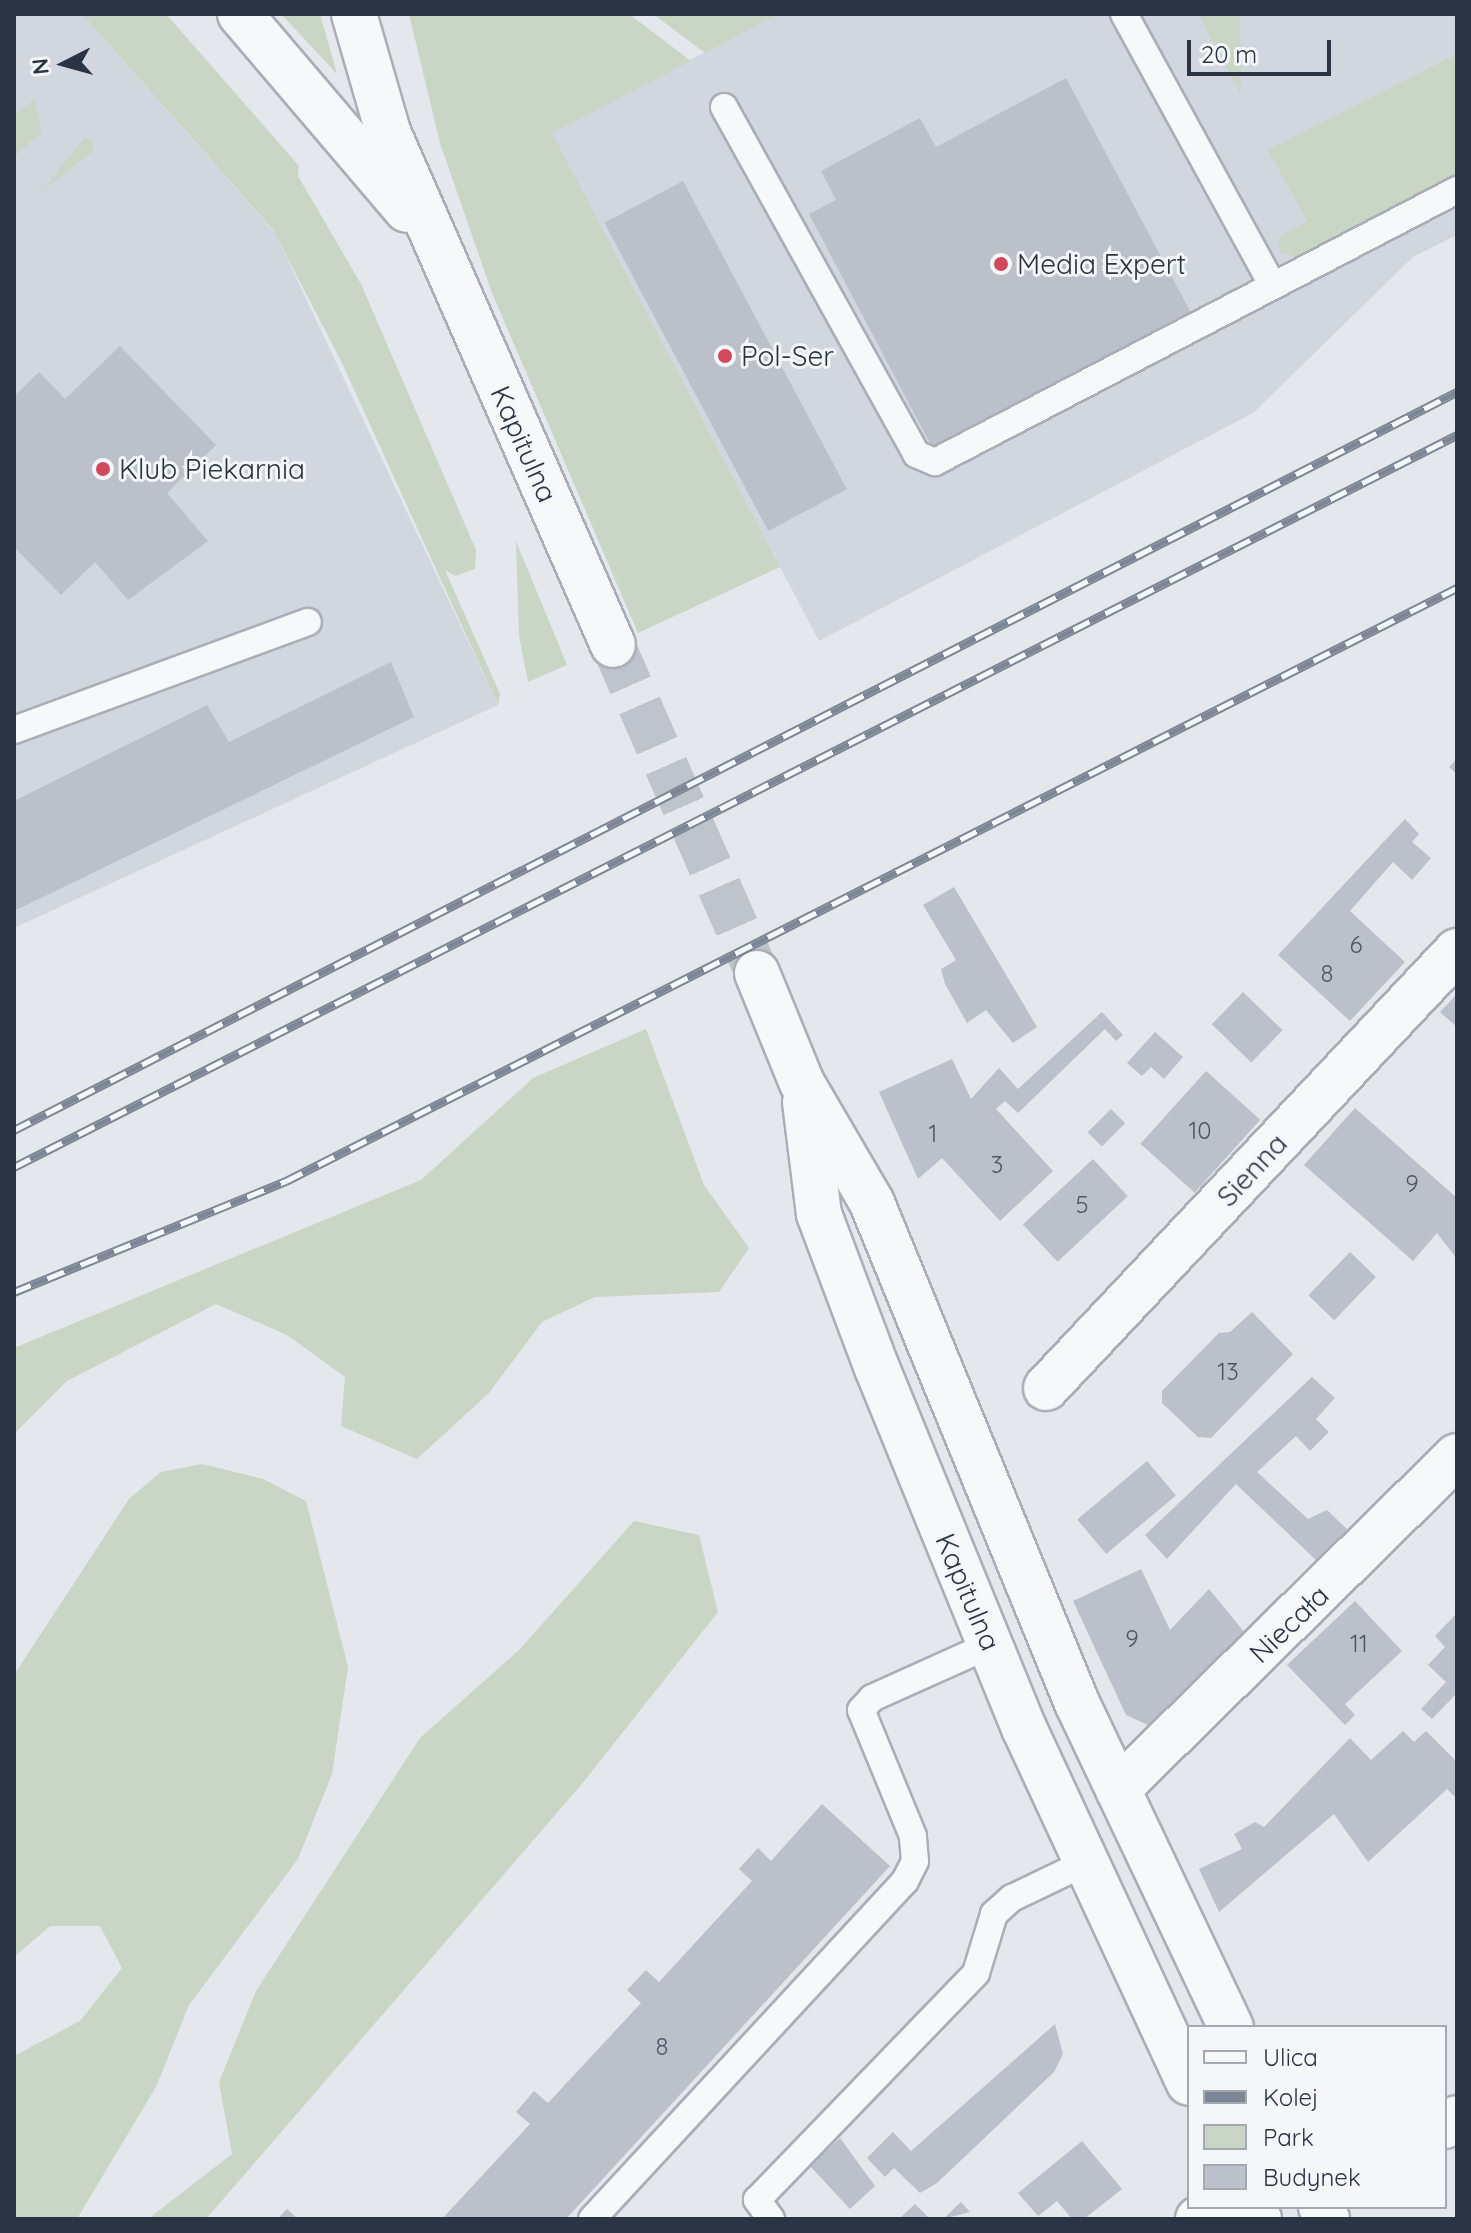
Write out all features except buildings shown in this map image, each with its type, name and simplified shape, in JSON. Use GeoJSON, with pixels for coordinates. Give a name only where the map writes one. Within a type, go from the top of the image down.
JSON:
{"type":"FeatureCollection","features":[{"type":"Feature","properties":{"kind":"street","name":"Kapitulna"},"geometry":{"type":"LineString","coordinates":[[240,14],[436,244]]}},
{"type":"Feature","properties":{"kind":"street","name":"Kapitulna"},"geometry":{"type":"LineString","coordinates":[[354,14],[388,132],[613,645]]}},
{"type":"Feature","properties":{"kind":"street","name":"Kapitulna"},"geometry":{"type":"LineString","coordinates":[[378,14],[388,132]]}},
{"type":"Feature","properties":{"kind":"street","name":"Sienna"},"geometry":{"type":"LineString","coordinates":[[1046,1388],[1457,951]]}},
{"type":"Feature","properties":{"kind":"street","name":"Kapitulna"},"geometry":{"type":"LineString","coordinates":[[757,973],[802,1083],[872,1203],[1118,1789],[1230,2025]]}},
{"type":"Feature","properties":{"kind":"street","name":"Kapitulna"},"geometry":{"type":"LineString","coordinates":[[802,1083],[819,1214],[990,1645],[1085,1863],[1187,2079]]}},
{"type":"Feature","properties":{"kind":"street","name":"Niecała"},"geometry":{"type":"LineString","coordinates":[[1118,1789],[1457,1456]]}},
{"type":"Feature","properties":{"kind":"street"},"geometry":{"type":"LineString","coordinates":[[1198,2219],[1228,2209]]}},
{"type":"Feature","properties":{"kind":"lane"},"geometry":{"type":"LineString","coordinates":[[1124,14],[1272,284]]}},
{"type":"Feature","properties":{"kind":"lane"},"geometry":{"type":"LineString","coordinates":[[724,107],[916,454],[935,462],[1457,190]]}},
{"type":"Feature","properties":{"kind":"lane"},"geometry":{"type":"LineString","coordinates":[[14,730],[308,622]]}},
{"type":"Feature","properties":{"kind":"lane"},"geometry":{"type":"LineString","coordinates":[[592,2219],[905,1881],[915,1861],[913,1836],[861,1710],[872,1698],[990,1645]]}},
{"type":"Feature","properties":{"kind":"lane"},"geometry":{"type":"LineString","coordinates":[[771,2219],[757,2200],[976,1973],[994,1914],[1085,1863]]}},
{"type":"Feature","properties":{"kind":"shaded area"},"geometry":{"type":"Polygon","coordinates":[[[14,14],[82,14],[275,233],[498,705],[14,928],[14,14]]]}},
{"type":"Feature","properties":{"kind":"shaded area"},"geometry":{"type":"Polygon","coordinates":[[[778,14],[1457,14],[1457,235],[1413,257],[1253,413],[819,641],[551,133],[778,14]]]}},
{"type":"Feature","properties":{"kind":"green space"},"geometry":{"type":"Polygon","coordinates":[[[82,14],[166,14],[299,166],[298,176],[361,284],[476,550],[475,569],[455,576],[445,570],[500,694],[498,705],[341,361],[273,230],[82,14]]]}},
{"type":"Feature","properties":{"kind":"green space"},"geometry":{"type":"Polygon","coordinates":[[[281,14],[320,14],[337,74],[281,14]]]}},
{"type":"Feature","properties":{"kind":"green space"},"geometry":{"type":"Polygon","coordinates":[[[409,14],[629,14],[691,61],[552,133],[780,567],[638,633],[492,293],[440,143],[409,14]]]}},
{"type":"Feature","properties":{"kind":"green space"},"geometry":{"type":"Polygon","coordinates":[[[653,14],[778,14],[705,53],[653,14]]]}},
{"type":"Feature","properties":{"kind":"green space"},"geometry":{"type":"Polygon","coordinates":[[[1198,14],[1240,14],[1241,95],[1198,14]]]}},
{"type":"Feature","properties":{"kind":"green space"},"geometry":{"type":"Polygon","coordinates":[[[1457,54],[1457,176],[1335,241],[1294,256],[1279,252],[1279,237],[1307,221],[1268,150],[1457,54]]]}},
{"type":"Feature","properties":{"kind":"green space"},"geometry":{"type":"Polygon","coordinates":[[[34,99],[42,131],[14,157],[14,116],[34,99]]]}},
{"type":"Feature","properties":{"kind":"green space"},"geometry":{"type":"Polygon","coordinates":[[[84,138],[94,141],[92,152],[42,191],[84,138]]]}},
{"type":"Feature","properties":{"kind":"green space"},"geometry":{"type":"Polygon","coordinates":[[[516,541],[567,665],[528,682],[519,636],[516,541]]]}},
{"type":"Feature","properties":{"kind":"green space"},"geometry":{"type":"Polygon","coordinates":[[[646,1029],[704,1185],[749,1248],[719,1292],[595,1297],[542,1322],[489,1393],[417,1459],[341,1426],[345,1377],[287,1335],[216,1304],[67,1381],[14,1434],[14,1348],[421,1180],[533,1078],[646,1029]]]}},
{"type":"Feature","properties":{"kind":"green space"},"geometry":{"type":"Polygon","coordinates":[[[202,1464],[263,1479],[306,1501],[348,1667],[332,1774],[298,1859],[189,2005],[156,2087],[77,2219],[14,2219],[14,2056],[80,2021],[122,1968],[100,1926],[50,1926],[14,1957],[14,1675],[129,1499],[161,1472],[202,1464]]]}},
{"type":"Feature","properties":{"kind":"green space"},"geometry":{"type":"Polygon","coordinates":[[[634,1521],[699,1535],[718,1612],[581,1785],[206,2219],[148,2219],[232,2154],[219,2082],[256,1991],[420,1738],[520,1649],[634,1521]]]}},
{"type":"Feature","properties":{"kind":"tunnel"},"geometry":{"type":"LineString","coordinates":[[613,645],[757,973]]}},
{"type":"Feature","properties":{"kind":"railway"},"geometry":{"type":"LineString","coordinates":[[14,1130],[1457,392]]}},
{"type":"Feature","properties":{"kind":"railway"},"geometry":{"type":"LineString","coordinates":[[14,1167],[1457,435]]}},
{"type":"Feature","properties":{"kind":"railway"},"geometry":{"type":"LineString","coordinates":[[14,1292],[286,1181],[1457,588]]}},
{"type":"Feature","properties":{"kind":"place","name":"Media Expert"},"geometry":{"type":"Point","coordinates":[1001,264]}},
{"type":"Feature","properties":{"kind":"place","name":"Pol-Ser"},"geometry":{"type":"Point","coordinates":[725,356]}},
{"type":"Feature","properties":{"kind":"place","name":"Klub Piekarnia"},"geometry":{"type":"Point","coordinates":[103,469]}}]}
